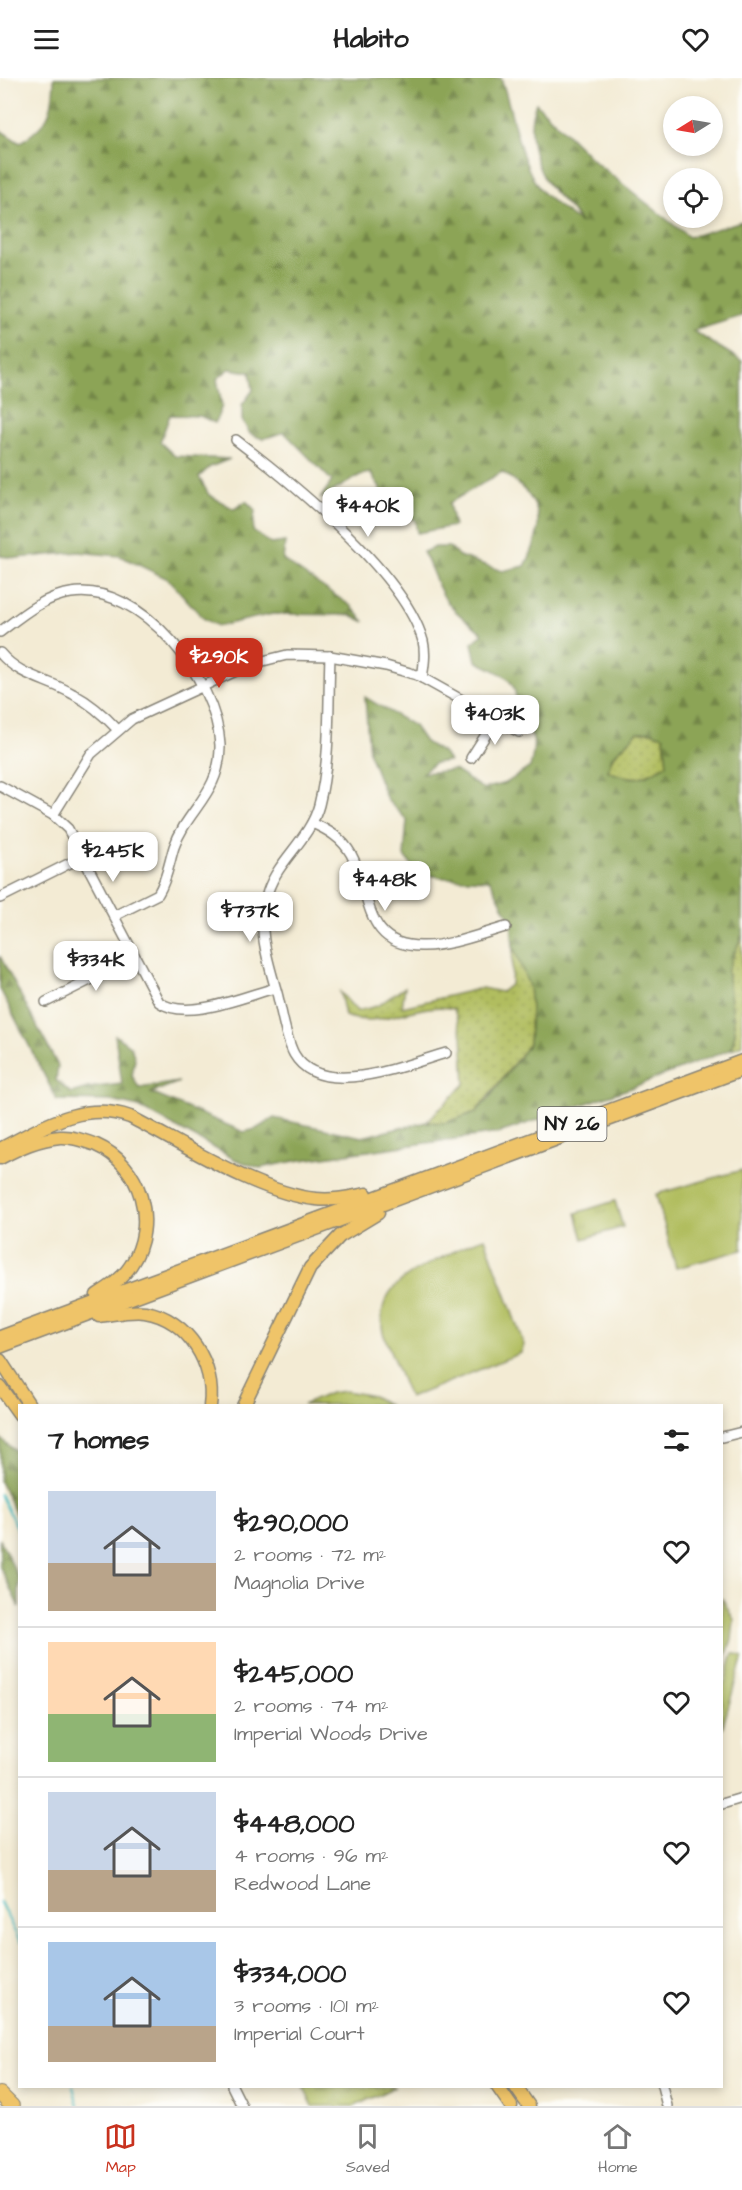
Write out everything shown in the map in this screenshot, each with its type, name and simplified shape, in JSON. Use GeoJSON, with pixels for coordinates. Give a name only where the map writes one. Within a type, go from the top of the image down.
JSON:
{"type":"FeatureCollection","features":[{"type":"Feature","properties":{"kind":"highway"},"geometry":{"type":"LineString","coordinates":[[0,2094],[12,2106]]}},
{"type":"Feature","properties":{"kind":"main road","name":"NY 26"},"geometry":{"type":"LineString","coordinates":[[407,1191],[742,1062]]}},
{"type":"Feature","properties":{"kind":"main road","name":"NY 26"},"geometry":{"type":"LineString","coordinates":[[0,1347],[24,1333],[742,1070]]}},
{"type":"Feature","properties":{"kind":"main road"},"geometry":{"type":"LineString","coordinates":[[0,1149],[79,1112],[111,1112],[130,1117],[267,1187],[292,1196],[339,1199],[407,1191]]}},
{"type":"Feature","properties":{"kind":"main road"},"geometry":{"type":"LineString","coordinates":[[0,1158],[39,1141],[60,1137],[76,1138],[109,1152],[128,1170],[137,1185],[143,1203],[144,1223],[141,1244],[133,1263],[110,1287],[74,1315]]}},
{"type":"Feature","properties":{"kind":"main road"},"geometry":{"type":"LineString","coordinates":[[244,1404],[310,1268],[340,1236],[407,1191]]}},
{"type":"Feature","properties":{"kind":"main road"},"geometry":{"type":"LineString","coordinates":[[74,1315],[132,1311],[147,1313],[168,1321],[184,1333],[203,1358],[209,1374],[210,1404]]}},
{"type":"Feature","properties":{"kind":"main road","name":"NY 26"},"geometry":{"type":"LineString","coordinates":[[0,1336],[24,1333]]}},
{"type":"Feature","properties":{"kind":"main road"},"geometry":{"type":"LineString","coordinates":[[0,1360],[29,1404]]}},
{"type":"Feature","properties":{"kind":"main road"},"geometry":{"type":"LineString","coordinates":[[0,1387],[18,1412]]}},
{"type":"Feature","properties":{"kind":"main road"},"geometry":{"type":"LineString","coordinates":[[498,2088],[511,2106]]}},
{"type":"Feature","properties":{"kind":"main road"},"geometry":{"type":"LineString","coordinates":[[516,2088],[529,2106]]}},
{"type":"Feature","properties":{"kind":"street"},"geometry":{"type":"LineString","coordinates":[[236,440],[331,519],[368,557],[409,611],[423,644],[422,678]]}},
{"type":"Feature","properties":{"kind":"street"},"geometry":{"type":"LineString","coordinates":[[0,632],[54,596],[83,592],[105,596],[148,620],[166,635],[190,664],[202,685],[215,718],[220,745],[217,768],[210,789],[182,830],[158,894],[114,916]]}},
{"type":"Feature","properties":{"kind":"street"},"geometry":{"type":"LineString","coordinates":[[0,653],[28,675],[73,694],[98,710],[117,729]]}},
{"type":"Feature","properties":{"kind":"street"},"geometry":{"type":"LineString","coordinates":[[53,815],[83,765],[117,729],[155,706],[251,664],[273,657],[311,654],[386,666],[422,678],[519,732]]}},
{"type":"Feature","properties":{"kind":"street"},"geometry":{"type":"LineString","coordinates":[[330,656],[325,780],[312,823],[271,884],[262,914],[262,936],[293,1052],[304,1066],[323,1076],[357,1077],[446,1053]]}},
{"type":"Feature","properties":{"kind":"street"},"geometry":{"type":"LineString","coordinates":[[471,758],[496,719]]}},
{"type":"Feature","properties":{"kind":"street"},"geometry":{"type":"LineString","coordinates":[[0,786],[53,815],[68,829],[155,997],[164,1006],[175,1010],[205,1007],[275,988]]}},
{"type":"Feature","properties":{"kind":"street"},"geometry":{"type":"LineString","coordinates":[[312,823],[336,837],[351,854],[371,914],[383,933],[393,939],[410,946],[426,946],[506,927]]}},
{"type":"Feature","properties":{"kind":"street"},"geometry":{"type":"LineString","coordinates":[[0,898],[84,856]]}},
{"type":"Feature","properties":{"kind":"street"},"geometry":{"type":"LineString","coordinates":[[46,1002],[135,958]]}},
{"type":"Feature","properties":{"kind":"street"},"geometry":{"type":"LineString","coordinates":[[723,1437],[742,1432]]}},
{"type":"Feature","properties":{"kind":"street"},"geometry":{"type":"LineString","coordinates":[[723,1803],[742,1798]]}},
{"type":"Feature","properties":{"kind":"street"},"geometry":{"type":"LineString","coordinates":[[233,2088],[242,2106]]}},
{"type":"Feature","properties":{"kind":"street"},"geometry":{"type":"LineString","coordinates":[[662,2088],[667,2106]]}},
{"type":"Feature","properties":{"kind":"green space"},"geometry":{"type":"Polygon","coordinates":[[[54,78],[501,78],[523,154],[535,182],[547,197],[580,223],[549,186],[540,171],[531,131],[536,103],[594,161],[663,216],[663,228],[678,228],[689,237],[742,221],[742,316],[693,331],[742,361],[742,935],[727,971],[735,1032],[732,1049],[628,1089],[499,1133],[295,1161],[260,1168],[236,1160],[139,1107],[111,1101],[57,1100],[0,989],[0,956],[58,1066],[56,1080],[71,1093],[88,1088],[122,1084],[115,1035],[131,1047],[135,1059],[132,1076],[139,1088],[179,1082],[151,1093],[244,1132],[256,1129],[274,1118],[362,1137],[426,1122],[445,1123],[476,1112],[489,1098],[529,1044],[531,1010],[529,986],[513,946],[511,922],[490,880],[445,878],[418,873],[404,856],[407,820],[387,800],[369,753],[365,697],[414,726],[425,742],[443,753],[449,761],[435,763],[422,773],[454,770],[483,789],[506,783],[530,767],[533,738],[527,727],[515,715],[516,703],[513,686],[502,675],[476,661],[472,643],[483,634],[448,603],[440,591],[423,552],[435,547],[449,547],[459,556],[502,571],[525,566],[532,551],[538,524],[533,502],[516,482],[502,472],[449,503],[454,526],[417,533],[415,520],[380,502],[380,487],[370,473],[360,475],[320,499],[332,481],[284,432],[263,439],[250,434],[242,420],[242,405],[253,390],[250,372],[229,369],[217,379],[222,406],[215,423],[200,416],[170,415],[160,442],[175,456],[230,459],[210,467],[199,477],[209,495],[234,509],[246,501],[255,510],[253,531],[271,544],[285,542],[283,560],[351,606],[365,622],[351,615],[273,614],[218,626],[204,619],[168,579],[120,556],[79,552],[17,558],[0,556],[0,130],[20,143],[43,123],[48,116],[54,78]],[[638,732],[612,757],[608,771],[632,778],[645,776],[667,764],[664,736],[651,732],[638,732]]]}},
{"type":"Feature","properties":{"kind":"green space"},"geometry":{"type":"Polygon","coordinates":[[[638,732],[651,732],[664,736],[667,764],[645,776],[632,778],[608,771],[612,758],[638,732]]]}},
{"type":"Feature","properties":{"kind":"green space"},"geometry":{"type":"Polygon","coordinates":[[[742,935],[742,1045],[732,1049],[735,1032],[727,971],[742,935]]]}},
{"type":"Feature","properties":{"kind":"green space"},"geometry":{"type":"Polygon","coordinates":[[[513,946],[529,986],[531,1010],[529,1044],[476,1112],[445,1123],[426,1122],[465,1084],[462,1036],[454,1009],[427,1008],[386,1018],[359,1019],[345,1016],[340,992],[357,1011],[377,1006],[405,987],[402,1007],[482,988],[501,992],[511,984],[513,946]]]}},
{"type":"Feature","properties":{"kind":"green space"},"geometry":{"type":"Polygon","coordinates":[[[742,1170],[742,1250],[676,1268],[656,1194],[742,1170]]]}},
{"type":"Feature","properties":{"kind":"green space"},"geometry":{"type":"Polygon","coordinates":[[[615,1201],[623,1227],[583,1239],[576,1213],[615,1201]]]}},
{"type":"Feature","properties":{"kind":"green space"},"geometry":{"type":"Polygon","coordinates":[[[485,1238],[524,1345],[521,1353],[409,1398],[383,1333],[382,1317],[389,1293],[397,1284],[418,1269],[463,1246],[485,1238]]]}},
{"type":"Feature","properties":{"kind":"green space"},"geometry":{"type":"Polygon","coordinates":[[[345,1391],[373,1396],[386,1404],[305,1404],[330,1393],[345,1391]]]}},
{"type":"Feature","properties":{"kind":"green space"},"geometry":{"type":"Polygon","coordinates":[[[0,1438],[18,1453],[18,1519],[0,1481],[0,1438]]]}},
{"type":"Feature","properties":{"kind":"green space"},"geometry":{"type":"Polygon","coordinates":[[[0,1539],[18,1577],[18,1605],[0,1567],[0,1539]]]}},
{"type":"Feature","properties":{"kind":"green space"},"geometry":{"type":"Polygon","coordinates":[[[723,1600],[734,1620],[732,1639],[723,1664],[723,1600]]]}},
{"type":"Feature","properties":{"kind":"green space"},"geometry":{"type":"Polygon","coordinates":[[[733,1653],[742,1656],[723,1726],[723,1688],[733,1653]]]}},
{"type":"Feature","properties":{"kind":"green space"},"geometry":{"type":"Polygon","coordinates":[[[304,2088],[393,2088],[355,2106],[313,2106],[304,2088]]]}},
{"type":"Feature","properties":{"kind":"waterway"},"geometry":{"type":"LineString","coordinates":[[0,1494],[18,1530]]}},
{"type":"Feature","properties":{"kind":"waterway"},"geometry":{"type":"LineString","coordinates":[[0,1902],[18,1938]]}},
{"type":"Feature","properties":{"kind":"waterway"},"geometry":{"type":"LineString","coordinates":[[74,2088],[78,2106]]}}]}
